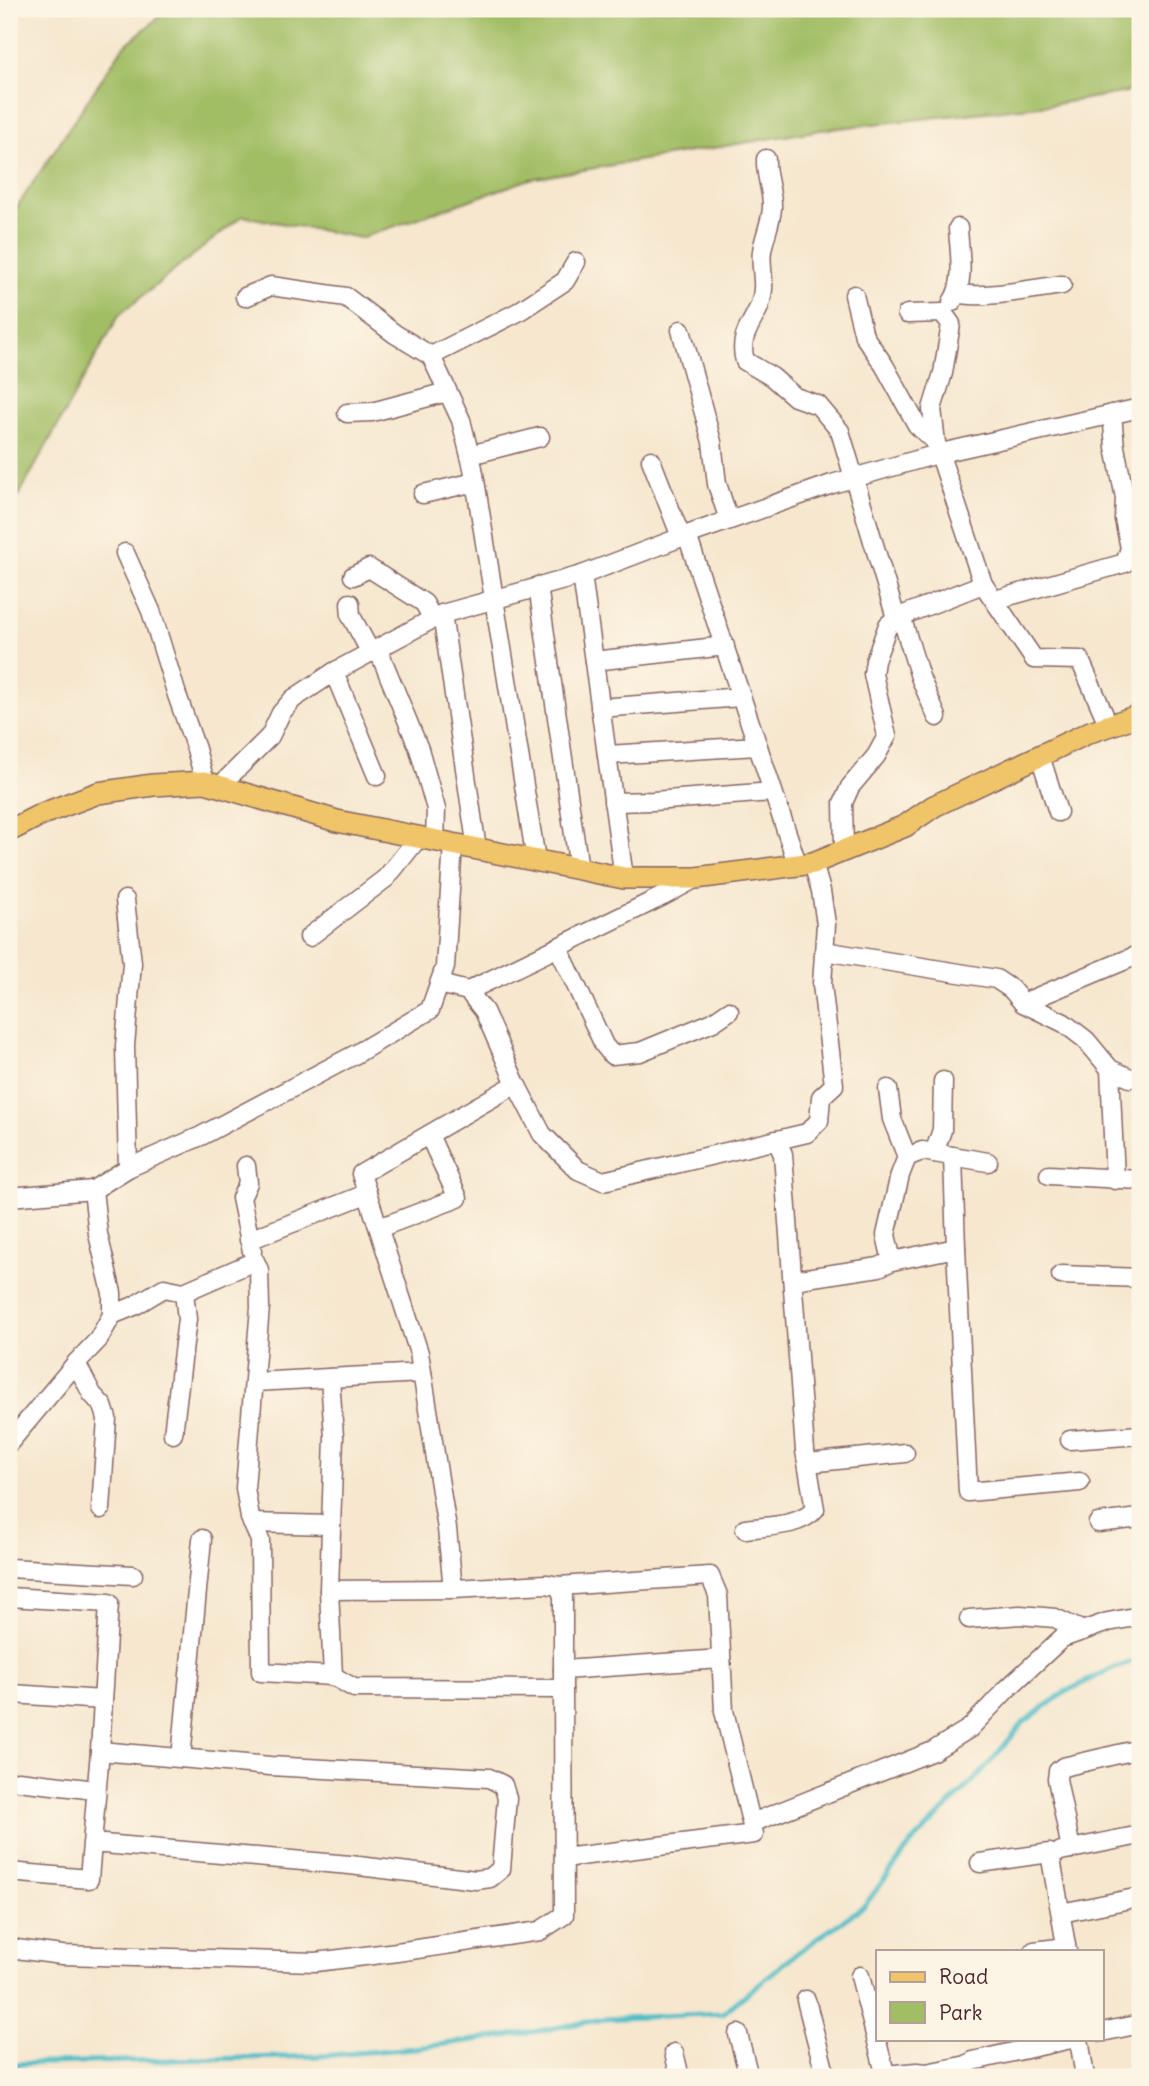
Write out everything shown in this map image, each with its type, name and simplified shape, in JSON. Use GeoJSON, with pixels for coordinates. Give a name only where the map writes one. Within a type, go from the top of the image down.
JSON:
{"type":"FeatureCollection","features":[{"type":"Feature","properties":{"kind":"main road"},"geometry":{"type":"LineString","coordinates":[[9,831],[42,814],[98,793],[153,785],[212,784],[337,821],[624,878],[695,878],[806,865],[905,826],[934,806],[1090,732],[1140,715]]}},
{"type":"Feature","properties":{"kind":"street"},"geometry":{"type":"LineString","coordinates":[[766,159],[765,174],[772,208],[762,251],[764,290],[744,335],[742,349],[745,361],[772,377],[795,397],[818,405],[839,431],[899,617],[937,717]]}},
{"type":"Feature","properties":{"kind":"street"},"geometry":{"type":"LineString","coordinates":[[943,313],[958,293],[958,228]]}},
{"type":"Feature","properties":{"kind":"street"},"geometry":{"type":"LineString","coordinates":[[431,356],[518,312],[565,281],[576,262]]}},
{"type":"Feature","properties":{"kind":"street"},"geometry":{"type":"LineString","coordinates":[[958,293],[976,296],[1062,285]]}},
{"type":"Feature","properties":{"kind":"street"},"geometry":{"type":"LineString","coordinates":[[245,297],[271,286],[346,297],[395,334],[431,356],[461,420],[470,455],[536,860]]}},
{"type":"Feature","properties":{"kind":"street"},"geometry":{"type":"LineString","coordinates":[[854,295],[864,336],[884,365],[917,425],[938,448]]}},
{"type":"Feature","properties":{"kind":"street"},"geometry":{"type":"LineString","coordinates":[[907,314],[943,313]]}},
{"type":"Feature","properties":{"kind":"street"},"geometry":{"type":"LineString","coordinates":[[943,313],[951,324],[943,373],[932,409],[938,448],[984,584],[1034,659],[1080,660],[1109,726]]}},
{"type":"Feature","properties":{"kind":"street"},"geometry":{"type":"LineString","coordinates":[[681,330],[712,442],[717,484],[729,520]]}},
{"type":"Feature","properties":{"kind":"street"},"geometry":{"type":"LineString","coordinates":[[347,413],[372,412],[447,392]]}},
{"type":"Feature","properties":{"kind":"street"},"geometry":{"type":"LineString","coordinates":[[125,553],[151,611],[177,695],[212,784],[270,736],[281,713],[293,699],[334,673],[438,617],[582,575],[684,536],[938,448],[1140,408]]}},
{"type":"Feature","properties":{"kind":"street"},"geometry":{"type":"LineString","coordinates":[[995,600],[1125,563],[1130,548],[1124,519],[1133,496],[1115,447],[1112,414]]}},
{"type":"Feature","properties":{"kind":"street"},"geometry":{"type":"LineString","coordinates":[[470,455],[540,437]]}},
{"type":"Feature","properties":{"kind":"street"},"geometry":{"type":"LineString","coordinates":[[439,984],[468,991],[484,1011],[516,1084],[542,1133],[578,1170],[603,1181],[807,1133],[819,1121],[821,1097],[834,1085],[821,984],[826,924],[821,891],[806,865],[773,792],[684,536],[651,460]]}},
{"type":"Feature","properties":{"kind":"street"},"geometry":{"type":"LineString","coordinates":[[423,494],[475,482]]}},
{"type":"Feature","properties":{"kind":"street"},"geometry":{"type":"LineString","coordinates":[[353,576],[369,568],[424,603],[438,617],[477,849]]}},
{"type":"Feature","properties":{"kind":"street"},"geometry":{"type":"LineString","coordinates":[[582,575],[624,878]]}},
{"type":"Feature","properties":{"kind":"street"},"geometry":{"type":"LineString","coordinates":[[844,851],[843,803],[850,787],[877,756],[887,736],[873,674],[888,625],[899,617],[984,584]]}},
{"type":"Feature","properties":{"kind":"street"},"geometry":{"type":"LineString","coordinates":[[538,586],[579,869]]}},
{"type":"Feature","properties":{"kind":"street"},"geometry":{"type":"LineString","coordinates":[[9,1197],[93,1190],[128,1168],[201,1136],[356,1054],[430,1010],[445,967],[436,809],[419,749],[374,651],[351,615],[350,603]]}},
{"type":"Feature","properties":{"kind":"street"},"geometry":{"type":"LineString","coordinates":[[594,661],[724,646]]}},
{"type":"Feature","properties":{"kind":"street"},"geometry":{"type":"LineString","coordinates":[[334,673],[377,776]]}},
{"type":"Feature","properties":{"kind":"street"},"geometry":{"type":"LineString","coordinates":[[600,708],[741,696]]}},
{"type":"Feature","properties":{"kind":"street"},"geometry":{"type":"LineString","coordinates":[[607,755],[758,746]]}},
{"type":"Feature","properties":{"kind":"street"},"geometry":{"type":"LineString","coordinates":[[1040,756],[1058,812]]}},
{"type":"Feature","properties":{"kind":"street"},"geometry":{"type":"LineString","coordinates":[[614,802],[773,792]]}},
{"type":"Feature","properties":{"kind":"street"},"geometry":{"type":"LineString","coordinates":[[309,937],[436,841]]}},
{"type":"Feature","properties":{"kind":"street"},"geometry":{"type":"LineString","coordinates":[[468,991],[663,897],[695,878]]}},
{"type":"Feature","properties":{"kind":"street"},"geometry":{"type":"LineString","coordinates":[[125,900],[132,963],[125,1046],[128,1168]]}},
{"type":"Feature","properties":{"kind":"street"},"geometry":{"type":"LineString","coordinates":[[558,947],[604,1045],[612,1055],[640,1052],[713,1022],[729,1011]]}},
{"type":"Feature","properties":{"kind":"street"},"geometry":{"type":"LineString","coordinates":[[824,951],[996,979],[1011,989],[1023,1003],[1064,1023],[1086,1040],[1110,1069],[1130,1079],[1140,1077]]}},
{"type":"Feature","properties":{"kind":"street"},"geometry":{"type":"LineString","coordinates":[[1023,1003],[1140,954]]}},
{"type":"Feature","properties":{"kind":"street"},"geometry":{"type":"LineString","coordinates":[[1110,1069],[1115,1180]]}},
{"type":"Feature","properties":{"kind":"street"},"geometry":{"type":"LineString","coordinates":[[934,1153],[942,1130],[943,1081]]}},
{"type":"Feature","properties":{"kind":"street"},"geometry":{"type":"LineString","coordinates":[[453,1589],[447,1529],[419,1353],[361,1174],[516,1084]]}},
{"type":"Feature","properties":{"kind":"street"},"geometry":{"type":"LineString","coordinates":[[888,1089],[892,1119],[907,1157],[886,1235],[892,1261]]}},
{"type":"Feature","properties":{"kind":"street"},"geometry":{"type":"LineString","coordinates":[[379,1228],[458,1198],[429,1135]]}},
{"type":"Feature","properties":{"kind":"street"},"geometry":{"type":"LineString","coordinates":[[745,1529],[796,1521],[809,1517],[815,1510],[808,1463],[783,1154],[776,1140]]}},
{"type":"Feature","properties":{"kind":"street"},"geometry":{"type":"LineString","coordinates":[[907,1157],[922,1151],[988,1162]]}},
{"type":"Feature","properties":{"kind":"street"},"geometry":{"type":"LineString","coordinates":[[953,1156],[968,1492],[1080,1482]]}},
{"type":"Feature","properties":{"kind":"street"},"geometry":{"type":"LineString","coordinates":[[246,1166],[248,1183],[241,1198],[249,1240],[259,1270],[260,1307],[245,1488],[252,1523],[260,1540],[261,1672],[333,1676],[354,1688],[562,1689]]}},
{"type":"Feature","properties":{"kind":"street"},"geometry":{"type":"LineString","coordinates":[[1049,1175],[1140,1180]]}},
{"type":"Feature","properties":{"kind":"street"},"geometry":{"type":"LineString","coordinates":[[9,1443],[97,1340],[112,1315],[112,1293],[98,1234],[93,1190]]}},
{"type":"Feature","properties":{"kind":"street"},"geometry":{"type":"LineString","coordinates":[[249,1240],[361,1196],[366,1190]]}},
{"type":"Feature","properties":{"kind":"street"},"geometry":{"type":"LineString","coordinates":[[793,1280],[879,1267],[892,1261],[956,1248]]}},
{"type":"Feature","properties":{"kind":"street"},"geometry":{"type":"LineString","coordinates":[[112,1315],[134,1306],[164,1288],[184,1292],[255,1261]]}},
{"type":"Feature","properties":{"kind":"street"},"geometry":{"type":"LineString","coordinates":[[1061,1275],[1140,1278]]}},
{"type":"Feature","properties":{"kind":"street"},"geometry":{"type":"LineString","coordinates":[[173,1434],[187,1320],[184,1292]]}},
{"type":"Feature","properties":{"kind":"street"},"geometry":{"type":"LineString","coordinates":[[75,1363],[92,1394],[103,1406],[107,1418],[101,1509]]}},
{"type":"Feature","properties":{"kind":"street"},"geometry":{"type":"LineString","coordinates":[[254,1382],[422,1373]]}},
{"type":"Feature","properties":{"kind":"street"},"geometry":{"type":"LineString","coordinates":[[330,1378],[334,1437],[330,1590],[333,1676]]}},
{"type":"Feature","properties":{"kind":"street"},"geometry":{"type":"LineString","coordinates":[[1070,1440],[1140,1435]]}},
{"type":"Feature","properties":{"kind":"street"},"geometry":{"type":"LineString","coordinates":[[808,1463],[905,1453]]}},
{"type":"Feature","properties":{"kind":"street"},"geometry":{"type":"LineString","coordinates":[[1098,1523],[1140,1518]]}},
{"type":"Feature","properties":{"kind":"street"},"geometry":{"type":"LineString","coordinates":[[252,1523],[331,1525]]}},
{"type":"Feature","properties":{"kind":"street"},"geometry":{"type":"LineString","coordinates":[[181,1758],[202,1539]]}},
{"type":"Feature","properties":{"kind":"street"},"geometry":{"type":"LineString","coordinates":[[9,1568],[133,1575]]}},
{"type":"Feature","properties":{"kind":"street"},"geometry":{"type":"LineString","coordinates":[[330,1590],[453,1589],[546,1584],[559,1586],[710,1576],[718,1595],[724,1711],[754,1834],[564,1857]]}},
{"type":"Feature","properties":{"kind":"street"},"geometry":{"type":"LineString","coordinates":[[9,1948],[62,1955],[316,1962],[540,1931],[564,1915],[563,1596],[559,1586]]}},
{"type":"Feature","properties":{"kind":"street"},"geometry":{"type":"LineString","coordinates":[[9,1597],[108,1603],[100,1751],[89,1879],[9,1872]]}},
{"type":"Feature","properties":{"kind":"street"},"geometry":{"type":"LineString","coordinates":[[969,1619],[1020,1615],[1055,1618],[1083,1630]]}},
{"type":"Feature","properties":{"kind":"street"},"geometry":{"type":"LineString","coordinates":[[751,1823],[933,1751],[970,1728],[1062,1638],[1108,1622],[1140,1616]]}},
{"type":"Feature","properties":{"kind":"street"},"geometry":{"type":"LineString","coordinates":[[563,1670],[722,1659]]}},
{"type":"Feature","properties":{"kind":"street"},"geometry":{"type":"LineString","coordinates":[[12,1695],[103,1700]]}},
{"type":"Feature","properties":{"kind":"street"},"geometry":{"type":"LineString","coordinates":[[1071,1849],[1057,1779],[1058,1771],[1063,1767],[1140,1749]]}},
{"type":"Feature","properties":{"kind":"street"},"geometry":{"type":"LineString","coordinates":[[92,1843],[351,1865],[476,1880],[490,1878],[501,1869],[507,1798],[503,1785],[489,1778],[100,1751]]}},
{"type":"Feature","properties":{"kind":"street"},"geometry":{"type":"LineString","coordinates":[[18,1781],[96,1790]]}},
{"type":"Feature","properties":{"kind":"street"},"geometry":{"type":"LineString","coordinates":[[980,1863],[1050,1853],[1140,1835]]}},
{"type":"Feature","properties":{"kind":"street"},"geometry":{"type":"LineString","coordinates":[[1050,1853],[1066,1949]]}},
{"type":"Feature","properties":{"kind":"street"},"geometry":{"type":"LineString","coordinates":[[1061,1913],[1140,1896]]}},
{"type":"Feature","properties":{"kind":"street"},"geometry":{"type":"LineString","coordinates":[[860,1976],[876,2038]]}},
{"type":"Feature","properties":{"kind":"street"},"geometry":{"type":"LineString","coordinates":[[806,2000],[826,2077]]}},
{"type":"Feature","properties":{"kind":"street"},"geometry":{"type":"LineString","coordinates":[[1104,2032],[1140,2024]]}},
{"type":"Feature","properties":{"kind":"street"},"geometry":{"type":"LineString","coordinates":[[738,2034],[750,2077]]}},
{"type":"Feature","properties":{"kind":"street"},"geometry":{"type":"LineString","coordinates":[[877,2040],[886,2076],[966,2071],[973,2061],[1006,2046],[1062,2040]]}},
{"type":"Feature","properties":{"kind":"street"},"geometry":{"type":"LineString","coordinates":[[1079,2040],[1085,2077]]}},
{"type":"Feature","properties":{"kind":"street"},"geometry":{"type":"LineString","coordinates":[[674,2053],[680,2077]]}},
{"type":"Feature","properties":{"kind":"green space"},"geometry":{"type":"Polygon","coordinates":[[[169,9],[1140,9],[1140,76],[1127,92],[1049,105],[820,130],[530,179],[361,238],[242,216],[119,315],[9,513],[9,219],[123,47],[169,9]]]}},
{"type":"Feature","properties":{"kind":"waterway"},"geometry":{"type":"LineString","coordinates":[[9,2064],[320,2056],[415,2048],[527,2033],[603,2019],[723,2013],[797,1953],[865,1905],[911,1844],[981,1773],[1024,1722],[1065,1692],[1115,1667],[1140,1659]]}}]}
